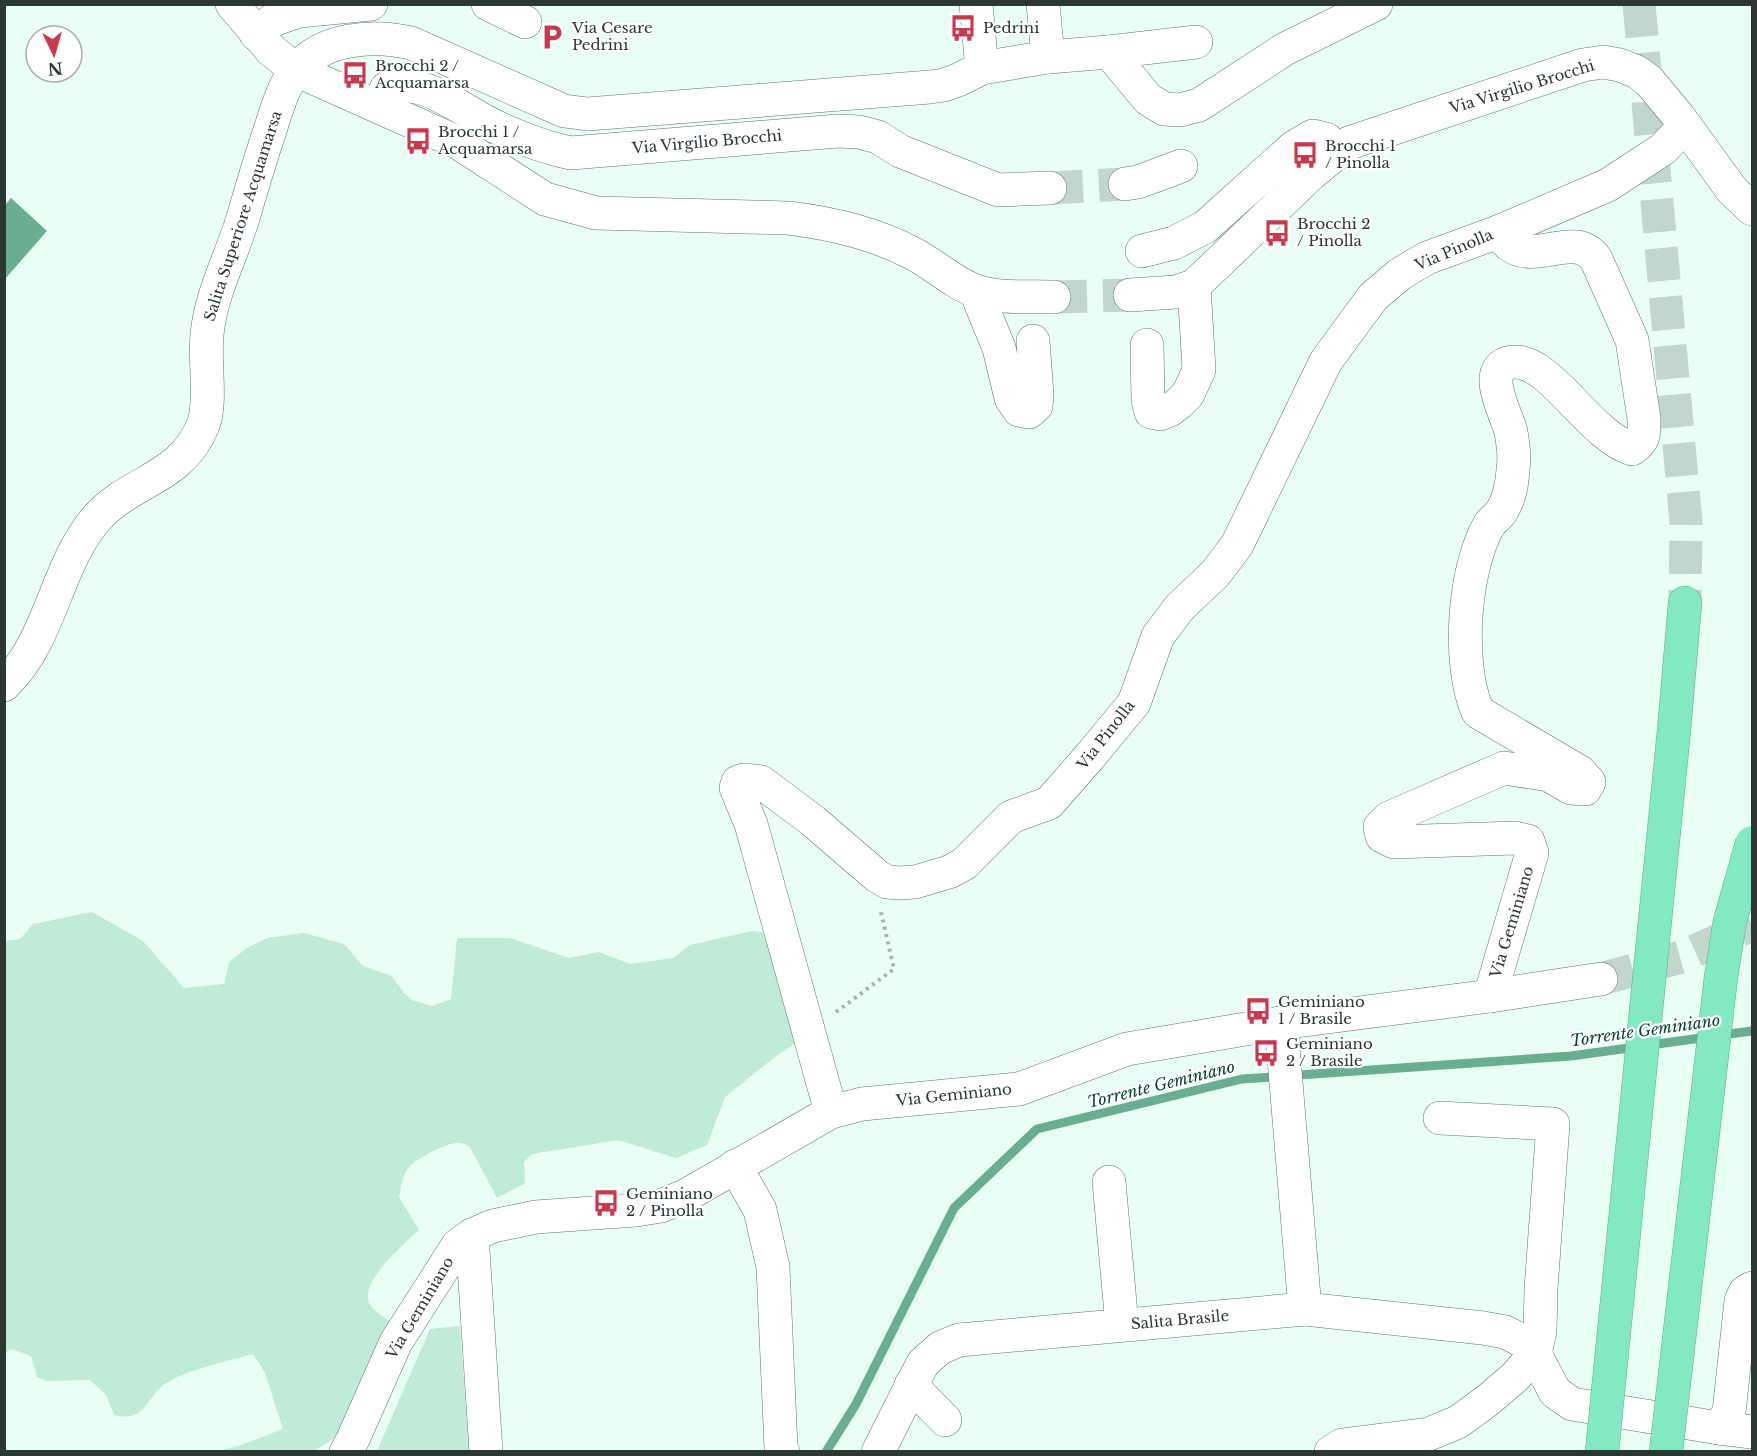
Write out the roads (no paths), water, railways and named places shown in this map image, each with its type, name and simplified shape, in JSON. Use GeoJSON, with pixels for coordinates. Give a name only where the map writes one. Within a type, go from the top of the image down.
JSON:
{"type":"FeatureCollection","features":[{"type":"Feature","properties":{"kind":"highway"},"geometry":{"type":"LineString","coordinates":[[1602,1452],[1685,603]]}},
{"type":"Feature","properties":{"kind":"highway"},"geometry":{"type":"LineString","coordinates":[[1666,1452],[1721,977],[1730,921],[1752,843]]}},
{"type":"Feature","properties":{"kind":"street"},"geometry":{"type":"LineString","coordinates":[[232,4],[271,50],[296,70],[457,142],[545,199],[596,213],[788,218],[818,221],[856,231],[912,253],[976,292],[1054,297]]}},
{"type":"Feature","properties":{"kind":"street"},"geometry":{"type":"LineString","coordinates":[[256,34],[273,20],[299,11],[371,4]]}},
{"type":"Feature","properties":{"kind":"street"},"geometry":{"type":"LineString","coordinates":[[489,4],[525,22]]}},
{"type":"Feature","properties":{"kind":"street"},"geometry":{"type":"LineString","coordinates":[[975,4],[982,68]]}},
{"type":"Feature","properties":{"kind":"street"},"geometry":{"type":"LineString","coordinates":[[1043,4],[1048,57]]}},
{"type":"Feature","properties":{"kind":"street"},"geometry":{"type":"LineString","coordinates":[[1109,52],[1148,99],[1164,109],[1180,110],[1199,105],[1285,49],[1376,4]]}},
{"type":"Feature","properties":{"kind":"street"},"geometry":{"type":"LineString","coordinates":[[296,70],[306,59],[332,46],[368,39],[395,39],[411,43],[564,111],[588,114],[930,87],[958,80],[982,68],[1048,57],[1196,42]]}},
{"type":"Feature","properties":{"kind":"street","name":"Via Virgilio Brocchi"},"geometry":{"type":"LineString","coordinates":[[1194,286],[1311,174],[1350,143],[1583,65],[1603,62],[1620,65],[1637,72],[1649,81],[1732,190],[1752,209]]}},
{"type":"Feature","properties":{"kind":"street","name":"Salita Superiore Acquamarsa"},"geometry":{"type":"LineString","coordinates":[[4,685],[34,645],[50,605],[85,532],[112,502],[173,466],[197,439],[206,414],[207,333],[213,304],[243,219],[253,181],[284,88],[296,70]]}},
{"type":"Feature","properties":{"kind":"street","name":"Via Virgilio Brocchi"},"geometry":{"type":"LineString","coordinates":[[380,107],[386,89],[395,85],[409,85],[426,90],[496,127],[548,148],[571,153],[838,131],[859,132],[878,137],[900,151],[998,190],[1050,188]]}},
{"type":"Feature","properties":{"kind":"street","name":"Via Pinolla"},"geometry":{"type":"LineString","coordinates":[[831,1112],[751,824],[736,788],[738,782],[744,780],[761,782],[821,827],[887,882],[915,882],[949,872],[964,864],[1011,817],[1049,803],[1134,703],[1158,636],[1180,607],[1215,574],[1238,545],[1326,361],[1373,297],[1400,274],[1427,258],[1498,232],[1608,185],[1663,148],[1685,126]]}},
{"type":"Feature","properties":{"kind":"street"},"geometry":{"type":"LineString","coordinates":[[1142,251],[1174,243],[1205,227],[1294,147],[1313,136],[1326,139],[1340,151]]}},
{"type":"Feature","properties":{"kind":"street"},"geometry":{"type":"LineString","coordinates":[[1125,184],[1138,182],[1181,166]]}},
{"type":"Feature","properties":{"kind":"street","name":"Via Geminiano"},"geometry":{"type":"LineString","coordinates":[[1490,996],[1532,854],[1528,841],[1515,838],[1394,842],[1382,836],[1380,827],[1389,818],[1504,768],[1549,775],[1571,788],[1585,789],[1589,782],[1580,771],[1478,712],[1471,698],[1467,671],[1465,609],[1472,576],[1489,524],[1509,499],[1514,466],[1511,432],[1496,389],[1497,373],[1502,365],[1512,362],[1526,363],[1541,371],[1586,418],[1622,446],[1632,449],[1641,443],[1644,432],[1632,340],[1591,252],[1580,246],[1526,252],[1510,246],[1498,232]]}},
{"type":"Feature","properties":{"kind":"street"},"geometry":{"type":"LineString","coordinates":[[1130,294],[1176,292],[1194,286],[1199,370],[1188,394],[1170,410],[1160,414],[1151,412],[1148,399],[1147,345]]}},
{"type":"Feature","properties":{"kind":"street"},"geometry":{"type":"LineString","coordinates":[[976,292],[999,348],[1011,398],[1019,410],[1029,412],[1036,406],[1037,395],[1033,341]]}},
{"type":"Feature","properties":{"kind":"street","name":"Via Geminiano"},"geometry":{"type":"LineString","coordinates":[[346,1452],[396,1342],[452,1253],[458,1245],[472,1235],[493,1226],[536,1217],[661,1206],[685,1196],[831,1112],[862,1104],[1019,1089],[1127,1049],[1281,1023],[1490,996],[1600,979]]}},
{"type":"Feature","properties":{"kind":"street"},"geometry":{"type":"LineString","coordinates":[[1281,1023],[1305,1309]]}},
{"type":"Feature","properties":{"kind":"street"},"geometry":{"type":"LineString","coordinates":[[1331,1452],[1342,1445],[1429,1434],[1458,1422],[1515,1377],[1535,1354],[1540,1331],[1553,1124],[1440,1118]]}},
{"type":"Feature","properties":{"kind":"street"},"geometry":{"type":"LineString","coordinates":[[735,1166],[760,1210],[773,1267],[781,1450]]}},
{"type":"Feature","properties":{"kind":"street"},"geometry":{"type":"LineString","coordinates":[[1109,1182],[1122,1325]]}},
{"type":"Feature","properties":{"kind":"street","name":"Via Geminiano"},"geometry":{"type":"LineString","coordinates":[[472,1235],[486,1452]]}},
{"type":"Feature","properties":{"kind":"street"},"geometry":{"type":"LineString","coordinates":[[1719,1428],[1729,1412],[1741,1301],[1745,1292],[1752,1288]]}},
{"type":"Feature","properties":{"kind":"street","name":"Salita Brasile"},"geometry":{"type":"LineString","coordinates":[[878,1452],[923,1363],[930,1355],[948,1343],[959,1340],[1305,1309],[1505,1332],[1523,1341],[1535,1354],[1555,1392],[1572,1404],[1752,1432]]}},
{"type":"Feature","properties":{"kind":"street"},"geometry":{"type":"LineString","coordinates":[[911,1385],[945,1420]]}},
{"type":"Feature","properties":{"kind":"waterway","name":"Torrente Geminiano"},"geometry":{"type":"LineString","coordinates":[[1721,1035],[1752,1031]]}},
{"type":"Feature","properties":{"kind":"waterway","name":"Torrente Geminiano"},"geometry":{"type":"LineString","coordinates":[[826,1452],[856,1404],[954,1208],[1037,1129],[1242,1079],[1571,1056],[1708,1037]]}},
{"type":"Feature","properties":{"kind":"tunnel"},"geometry":{"type":"LineString","coordinates":[[1639,4],[1686,522],[1685,603]]}},
{"type":"Feature","properties":{"kind":"tunnel"},"geometry":{"type":"LineString","coordinates":[[1050,188],[1125,184]]}},
{"type":"Feature","properties":{"kind":"tunnel"},"geometry":{"type":"LineString","coordinates":[[1054,297],[1130,295]]}},
{"type":"Feature","properties":{"kind":"tunnel"},"geometry":{"type":"LineString","coordinates":[[1601,979],[1681,957],[1752,925]]}},
{"type":"Feature","properties":{"kind":"place","name":"Pedrini"},"geometry":{"type":"Point","coordinates":[963,28]}},
{"type":"Feature","properties":{"kind":"place","name":"Via Cesare Pedrini"},"geometry":{"type":"Point","coordinates":[552,37]}},
{"type":"Feature","properties":{"kind":"place","name":"Brocchi 2 / Acquamarsa"},"geometry":{"type":"Point","coordinates":[355,75]}},
{"type":"Feature","properties":{"kind":"place","name":"Brocchi 1 / Acquamarsa"},"geometry":{"type":"Point","coordinates":[418,141]}},
{"type":"Feature","properties":{"kind":"place","name":"Brocchi 1 / Pinolla"},"geometry":{"type":"Point","coordinates":[1305,155]}},
{"type":"Feature","properties":{"kind":"place","name":"Brocchi 2 / Pinolla"},"geometry":{"type":"Point","coordinates":[1277,233]}},
{"type":"Feature","properties":{"kind":"place","name":"Geminiano 1 / Brasile"},"geometry":{"type":"Point","coordinates":[1258,1011]}},
{"type":"Feature","properties":{"kind":"place","name":"Geminiano 2 / Brasile"},"geometry":{"type":"Point","coordinates":[1266,1053]}},
{"type":"Feature","properties":{"kind":"place","name":"Geminiano 2 / Pinolla"},"geometry":{"type":"Point","coordinates":[606,1203]}}]}
